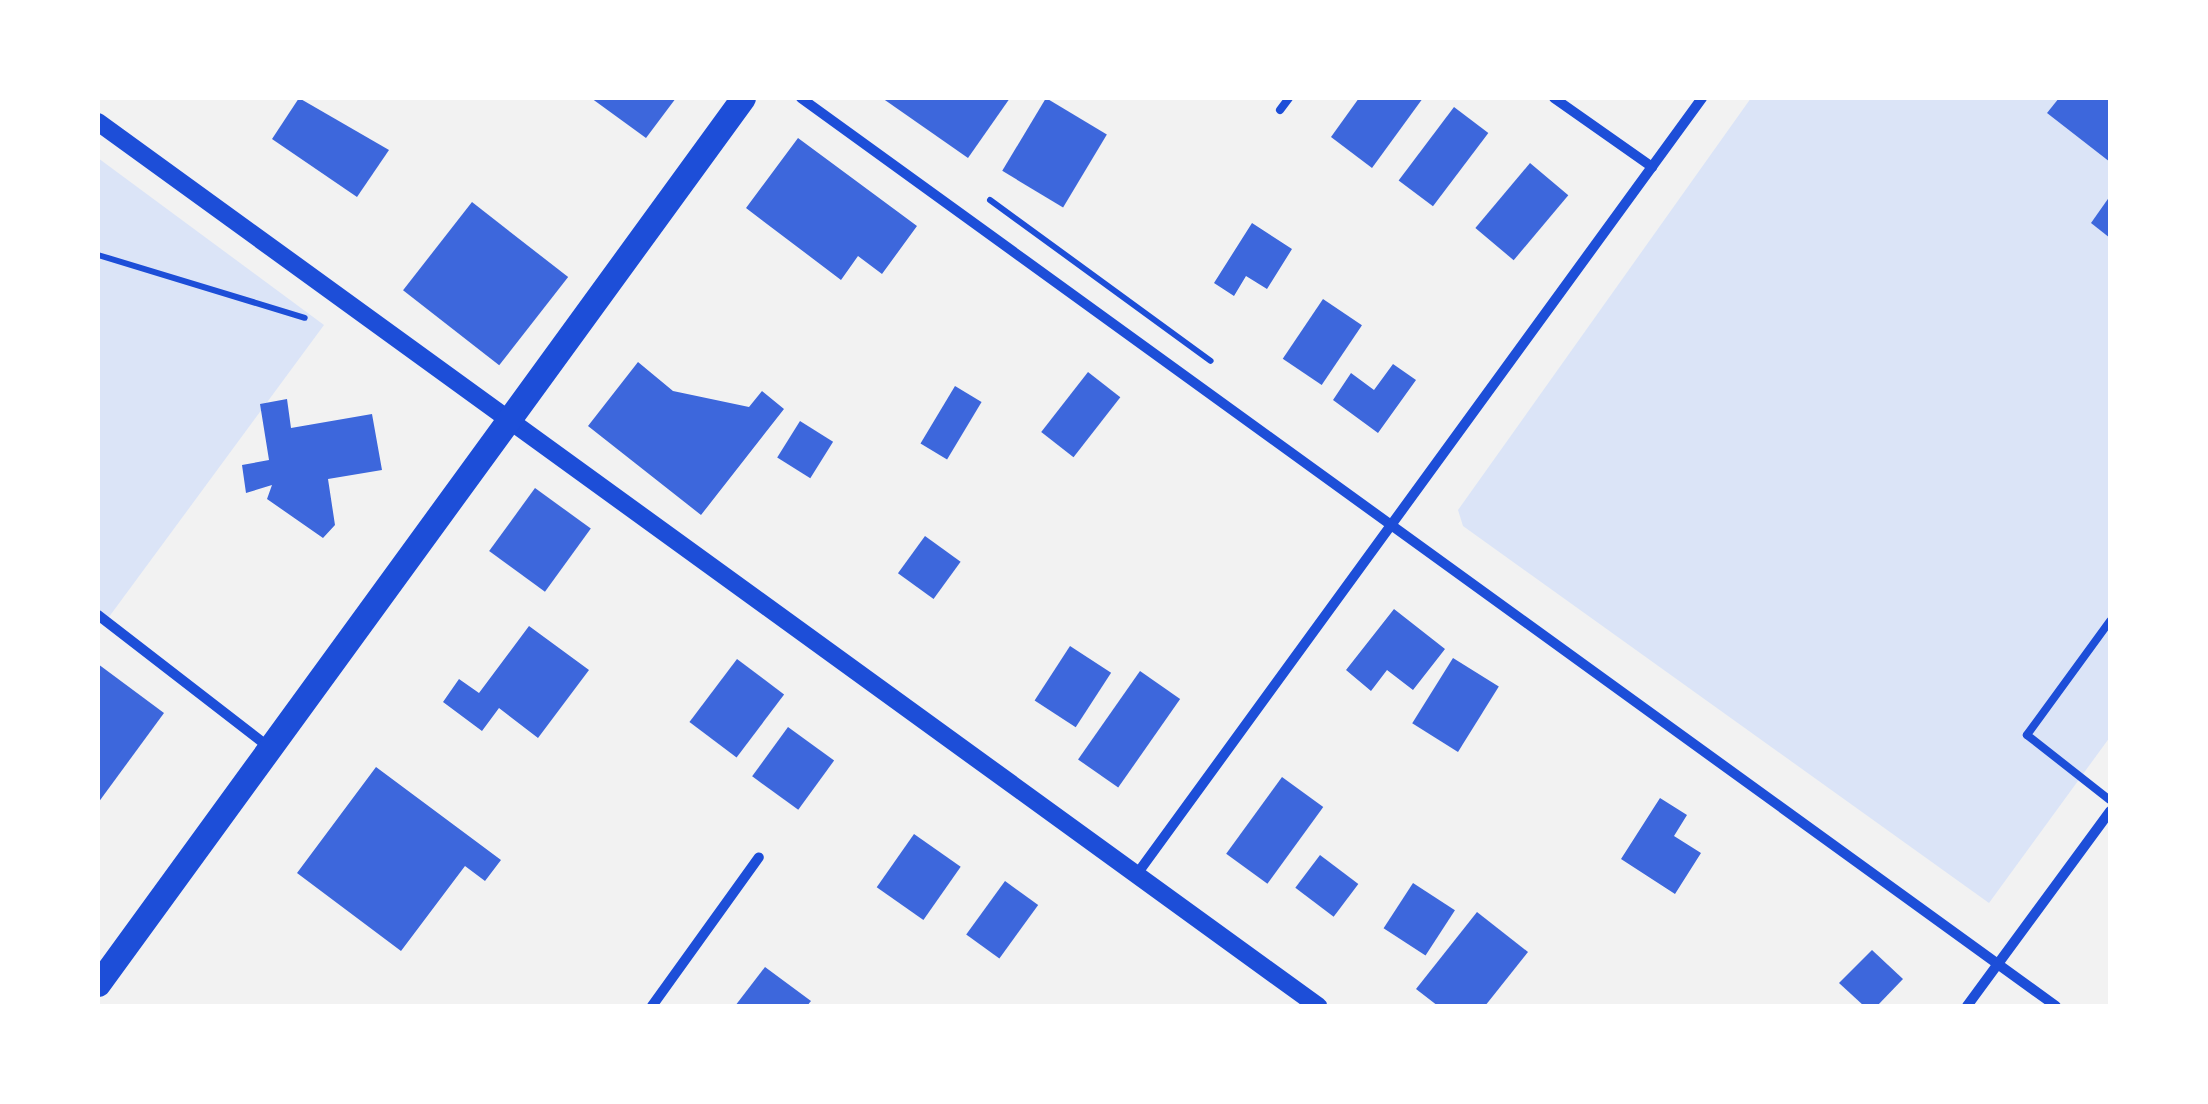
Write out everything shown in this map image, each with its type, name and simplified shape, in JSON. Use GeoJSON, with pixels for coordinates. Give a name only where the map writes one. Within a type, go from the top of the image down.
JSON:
{"type":"FeatureCollection","features":[{"type":"Feature","properties":{"kind":"main road"},"geometry":{"type":"LineString","coordinates":[[98,984],[744,98]]}},
{"type":"Feature","properties":{"kind":"street"},"geometry":{"type":"LineString","coordinates":[[801,98],[1395,520],[2056,1006]]}},
{"type":"Feature","properties":{"kind":"street"},"geometry":{"type":"LineString","coordinates":[[1554,98],[1652,167]]}},
{"type":"Feature","properties":{"kind":"street"},"geometry":{"type":"LineString","coordinates":[[1137,874],[1702,98]]}},
{"type":"Feature","properties":{"kind":"street"},"geometry":{"type":"LineString","coordinates":[[98,122],[504,424],[1318,1006]]}},
{"type":"Feature","properties":{"kind":"street"},"geometry":{"type":"LineString","coordinates":[[98,615],[270,748]]}},
{"type":"Feature","properties":{"kind":"street"},"geometry":{"type":"LineString","coordinates":[[1967,1006],[2110,811]]}},
{"type":"Feature","properties":{"kind":"street"},"geometry":{"type":"LineString","coordinates":[[652,1006],[759,857]]}},
{"type":"Feature","properties":{"kind":"lane"},"geometry":{"type":"LineString","coordinates":[[1280,110],[1289,98]]}},
{"type":"Feature","properties":{"kind":"lane"},"geometry":{"type":"LineString","coordinates":[[2110,620],[2027,736],[2110,800]]}},
{"type":"Feature","properties":{"kind":"path"},"geometry":{"type":"LineString","coordinates":[[990,200],[1230,375]]}},
{"type":"Feature","properties":{"kind":"path"},"geometry":{"type":"LineString","coordinates":[[98,256],[305,318]]}},
{"type":"Feature","properties":{"kind":"shaded area"},"geometry":{"type":"Polygon","coordinates":[[[1751,98],[2110,98],[2110,737],[1989,903],[1463,526],[1458,510],[1751,98]]]}},
{"type":"Feature","properties":{"kind":"shaded area"},"geometry":{"type":"Polygon","coordinates":[[[98,158],[324,325],[106,621],[98,615],[98,158]]]}},
{"type":"Feature","properties":{"kind":"building"},"geometry":{"type":"Polygon","coordinates":[[[299,98],[389,150],[357,197],[272,139],[299,98]]]}},
{"type":"Feature","properties":{"kind":"building"},"geometry":{"type":"Polygon","coordinates":[[[591,98],[676,98],[646,138],[591,98]]]}},
{"type":"Feature","properties":{"kind":"building"},"geometry":{"type":"Polygon","coordinates":[[[882,98],[1010,98],[968,158],[882,98]]]}},
{"type":"Feature","properties":{"kind":"building"},"geometry":{"type":"Polygon","coordinates":[[[1046,98],[1107,135],[1063,207],[1002,171],[1046,98]]]}},
{"type":"Feature","properties":{"kind":"building"},"geometry":{"type":"Polygon","coordinates":[[[1359,98],[1423,98],[1372,168],[1331,137],[1359,98]]]}},
{"type":"Feature","properties":{"kind":"building"},"geometry":{"type":"Polygon","coordinates":[[[2059,98],[2110,99],[2110,162],[2047,113],[2059,98]]]}},
{"type":"Feature","properties":{"kind":"building"},"geometry":{"type":"Polygon","coordinates":[[[1454,107],[1488,133],[1433,206],[1399,180],[1454,107]]]}},
{"type":"Feature","properties":{"kind":"building"},"geometry":{"type":"Polygon","coordinates":[[[798,138],[917,226],[882,274],[858,256],[841,280],[746,208],[798,138]]]}},
{"type":"Feature","properties":{"kind":"building"},"geometry":{"type":"Polygon","coordinates":[[[1530,163],[1568,195],[1514,260],[1475,228],[1530,163]]]}},
{"type":"Feature","properties":{"kind":"building"},"geometry":{"type":"Polygon","coordinates":[[[2110,196],[2110,238],[2091,223],[2110,196]]]}},
{"type":"Feature","properties":{"kind":"building"},"geometry":{"type":"Polygon","coordinates":[[[472,202],[568,277],[499,365],[403,290],[472,202]]]}},
{"type":"Feature","properties":{"kind":"building"},"geometry":{"type":"Polygon","coordinates":[[[1252,223],[1292,249],[1267,289],[1246,276],[1234,296],[1214,283],[1252,223]]]}},
{"type":"Feature","properties":{"kind":"building"},"geometry":{"type":"Polygon","coordinates":[[[1323,299],[1362,325],[1322,385],[1283,359],[1323,299]]]}},
{"type":"Feature","properties":{"kind":"building"},"geometry":{"type":"Polygon","coordinates":[[[638,362],[673,391],[749,407],[762,391],[784,409],[701,515],[588,426],[638,362]]]}},
{"type":"Feature","properties":{"kind":"building"},"geometry":{"type":"Polygon","coordinates":[[[1393,364],[1416,380],[1378,433],[1333,400],[1351,373],[1374,390],[1393,364]]]}},
{"type":"Feature","properties":{"kind":"building"},"geometry":{"type":"Polygon","coordinates":[[[1088,372],[1120,397],[1074,457],[1041,432],[1088,372]]]}},
{"type":"Feature","properties":{"kind":"building"},"geometry":{"type":"Polygon","coordinates":[[[955,386],[982,402],[947,459],[920,443],[955,386]]]}},
{"type":"Feature","properties":{"kind":"building"},"geometry":{"type":"Polygon","coordinates":[[[287,399],[291,428],[372,414],[382,470],[328,479],[335,525],[323,538],[267,499],[272,485],[246,493],[242,465],[269,460],[260,404],[287,399]]]}},
{"type":"Feature","properties":{"kind":"building"},"geometry":{"type":"Polygon","coordinates":[[[800,421],[833,442],[810,478],[777,457],[800,421]]]}},
{"type":"Feature","properties":{"kind":"building"},"geometry":{"type":"Polygon","coordinates":[[[535,488],[591,529],[545,592],[489,551],[535,488]]]}},
{"type":"Feature","properties":{"kind":"building"},"geometry":{"type":"Polygon","coordinates":[[[925,536],[961,562],[934,599],[898,573],[925,536]]]}},
{"type":"Feature","properties":{"kind":"building"},"geometry":{"type":"Polygon","coordinates":[[[1394,609],[1445,649],[1413,690],[1387,670],[1371,691],[1346,670],[1394,609]]]}},
{"type":"Feature","properties":{"kind":"building"},"geometry":{"type":"Polygon","coordinates":[[[529,626],[589,670],[538,738],[499,708],[482,731],[443,702],[459,679],[479,693],[529,626]]]}},
{"type":"Feature","properties":{"kind":"building"},"geometry":{"type":"Polygon","coordinates":[[[1070,646],[1111,673],[1076,727],[1035,701],[1070,646]]]}},
{"type":"Feature","properties":{"kind":"building"},"geometry":{"type":"Polygon","coordinates":[[[1453,658],[1499,687],[1458,752],[1412,723],[1453,658]]]}},
{"type":"Feature","properties":{"kind":"building"},"geometry":{"type":"Polygon","coordinates":[[[737,659],[784,695],[737,758],[689,722],[737,659]]]}},
{"type":"Feature","properties":{"kind":"building"},"geometry":{"type":"Polygon","coordinates":[[[98,664],[164,713],[98,803],[98,664]]]}},
{"type":"Feature","properties":{"kind":"building"},"geometry":{"type":"Polygon","coordinates":[[[1140,671],[1180,699],[1118,788],[1078,759],[1140,671]]]}},
{"type":"Feature","properties":{"kind":"building"},"geometry":{"type":"Polygon","coordinates":[[[788,727],[834,761],[798,810],[752,776],[788,727]]]}},
{"type":"Feature","properties":{"kind":"building"},"geometry":{"type":"Polygon","coordinates":[[[376,767],[501,860],[485,881],[465,866],[401,951],[297,873],[376,767]]]}},
{"type":"Feature","properties":{"kind":"building"},"geometry":{"type":"Polygon","coordinates":[[[1282,777],[1323,807],[1267,884],[1226,854],[1282,777]]]}},
{"type":"Feature","properties":{"kind":"building"},"geometry":{"type":"Polygon","coordinates":[[[1660,798],[1687,815],[1674,836],[1701,853],[1675,894],[1621,859],[1660,798]]]}},
{"type":"Feature","properties":{"kind":"building"},"geometry":{"type":"Polygon","coordinates":[[[914,834],[961,867],[923,920],[877,887],[914,834]]]}},
{"type":"Feature","properties":{"kind":"building"},"geometry":{"type":"Polygon","coordinates":[[[1320,855],[1358,884],[1334,917],[1295,888],[1320,855]]]}},
{"type":"Feature","properties":{"kind":"building"},"geometry":{"type":"Polygon","coordinates":[[[1005,881],[1038,905],[999,958],[966,934],[1005,881]]]}},
{"type":"Feature","properties":{"kind":"building"},"geometry":{"type":"Polygon","coordinates":[[[1413,883],[1455,910],[1426,956],[1384,928],[1413,883]]]}},
{"type":"Feature","properties":{"kind":"building"},"geometry":{"type":"Polygon","coordinates":[[[1477,912],[1528,952],[1485,1006],[1438,1006],[1416,989],[1477,912]]]}},
{"type":"Feature","properties":{"kind":"building"},"geometry":{"type":"Polygon","coordinates":[[[1872,950],[1903,979],[1877,1006],[1864,1006],[1839,983],[1872,950]]]}},
{"type":"Feature","properties":{"kind":"building"},"geometry":{"type":"Polygon","coordinates":[[[765,967],[811,1001],[807,1006],[735,1006],[765,967]]]}}]}
